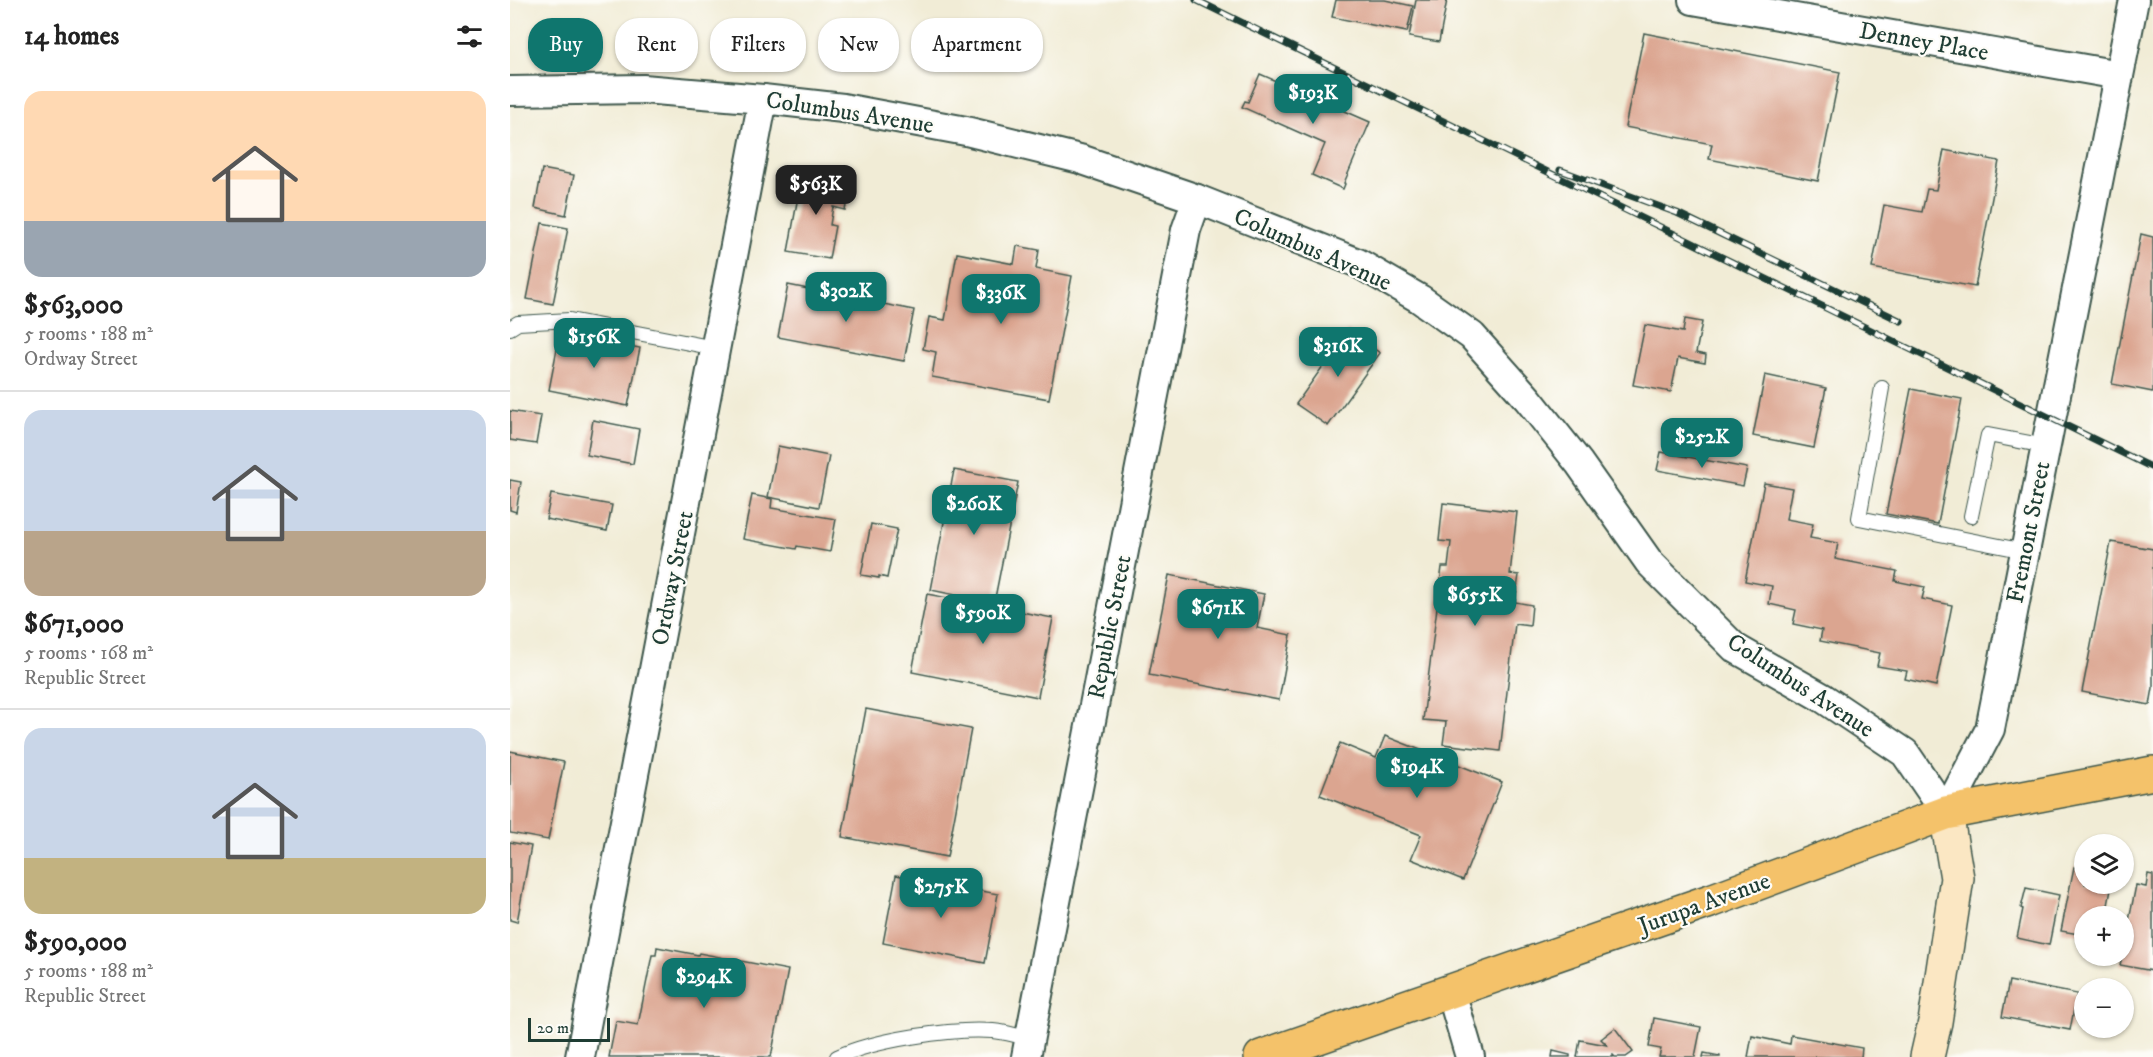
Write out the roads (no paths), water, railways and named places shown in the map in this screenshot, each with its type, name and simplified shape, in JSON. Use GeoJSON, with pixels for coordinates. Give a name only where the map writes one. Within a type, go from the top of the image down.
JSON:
{"type":"FeatureCollection","features":[{"type":"Feature","properties":{"kind":"main road","name":"Jurupa Avenue"},"geometry":{"type":"LineString","coordinates":[[1261,1057],[1713,900],[1946,813],[2153,773]]}},
{"type":"Feature","properties":{"kind":"street","name":"Denney Place"},"geometry":{"type":"LineString","coordinates":[[1693,0],[2119,75]]}},
{"type":"Feature","properties":{"kind":"street","name":"Fremont Street"},"geometry":{"type":"LineString","coordinates":[[1946,813],[1990,729],[2134,0]]}},
{"type":"Feature","properties":{"kind":"street","name":"Columbus Avenue"},"geometry":{"type":"LineString","coordinates":[[510,91],[643,89],[763,99],[843,108],[966,131],[1080,159],[1197,199],[1358,263],[1420,298],[1472,336],[1528,399],[1579,463],[1649,562],[1735,648],[1823,698],[1905,753],[1946,813]]}},
{"type":"Feature","properties":{"kind":"street","name":"Ordway Street"},"geometry":{"type":"LineString","coordinates":[[580,1057],[763,99]]}},
{"type":"Feature","properties":{"kind":"street","name":"Republic Street"},"geometry":{"type":"LineString","coordinates":[[1028,1048],[1186,230],[1197,199]]}},
{"type":"Feature","properties":{"kind":"street"},"geometry":{"type":"LineString","coordinates":[[1928,1057],[1957,878],[1946,813]]}},
{"type":"Feature","properties":{"kind":"street"},"geometry":{"type":"LineString","coordinates":[[1451,992],[1470,1057]]}},
{"type":"Feature","properties":{"kind":"lane"},"geometry":{"type":"LineString","coordinates":[[510,328],[518,323],[570,320],[715,348]]}},
{"type":"Feature","properties":{"kind":"lane"},"geometry":{"type":"LineString","coordinates":[[1882,388],[1859,518],[2025,550]]}},
{"type":"Feature","properties":{"kind":"lane"},"geometry":{"type":"LineString","coordinates":[[1971,516],[1988,435],[2045,446]]}},
{"type":"Feature","properties":{"kind":"lane"},"geometry":{"type":"LineString","coordinates":[[837,1057],[865,1047],[947,1033],[993,1031],[1028,1048]]}},
{"type":"Feature","properties":{"kind":"railway"},"geometry":{"type":"LineString","coordinates":[[1196,0],[2153,468]]}},
{"type":"Feature","properties":{"kind":"railway"},"geometry":{"type":"LineString","coordinates":[[1560,170],[1677,213],[1901,321]]}}]}
